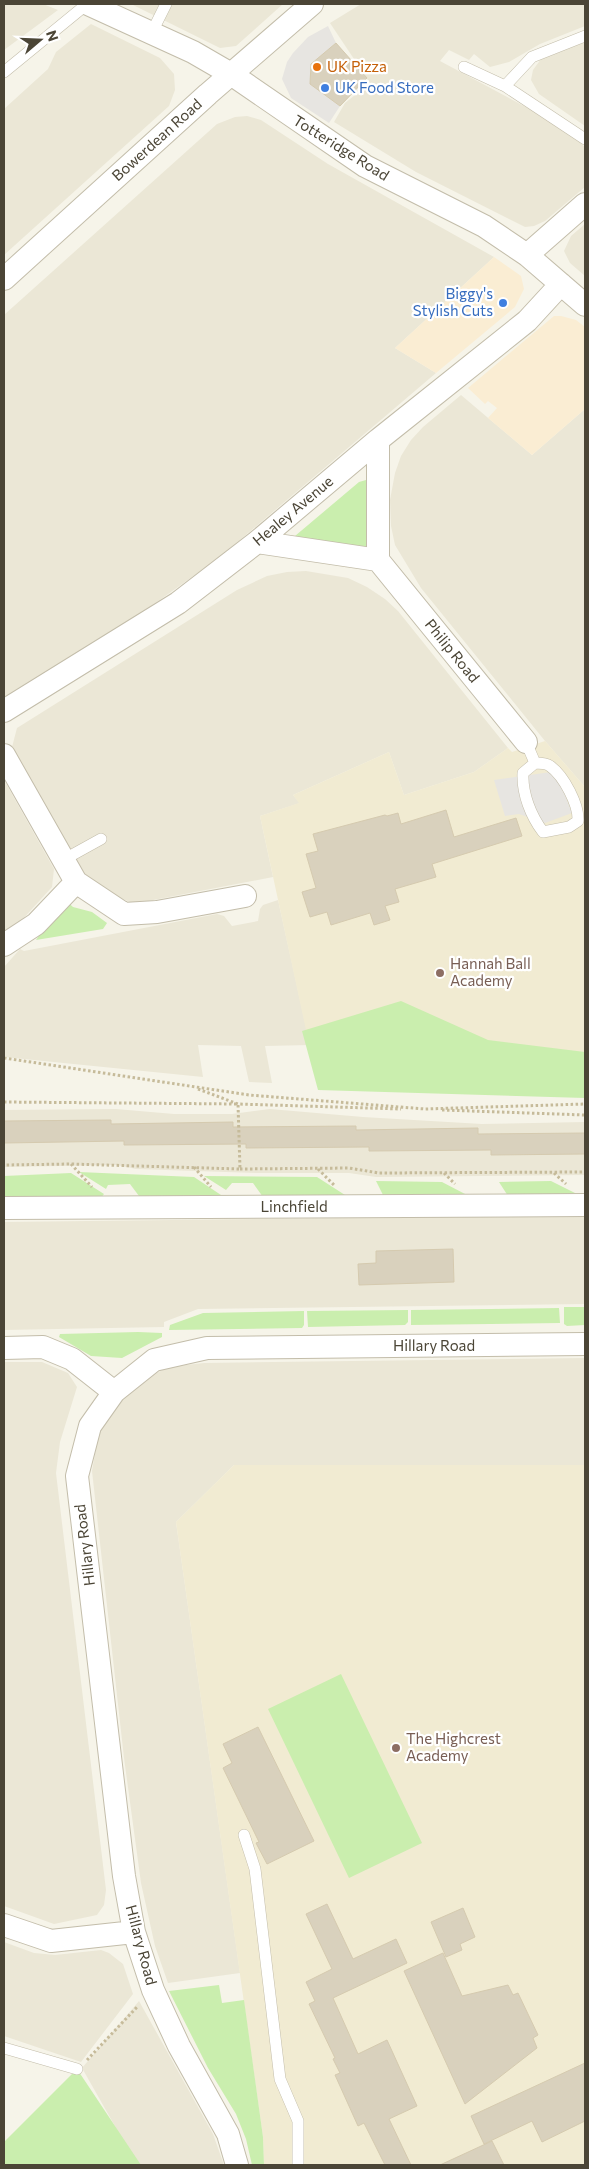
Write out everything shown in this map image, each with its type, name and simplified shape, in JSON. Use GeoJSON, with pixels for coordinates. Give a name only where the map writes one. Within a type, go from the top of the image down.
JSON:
{"type":"FeatureCollection","features":[{"type":"Feature","properties":{"kind":"street","name":"Totteridge Road"},"geometry":{"type":"LineString","coordinates":[[88,4],[193,52],[231,74],[365,166],[484,226],[527,255],[585,305]]}},
{"type":"Feature","properties":{"kind":"street","name":"Bowerdean Road"},"geometry":{"type":"LineString","coordinates":[[4,279],[231,74],[312,4]]}},
{"type":"Feature","properties":{"kind":"street"},"geometry":{"type":"LineString","coordinates":[[527,255],[585,204]]}},
{"type":"Feature","properties":{"kind":"street","name":"Healey Avenue"},"geometry":{"type":"LineString","coordinates":[[4,711],[178,603],[257,542],[378,440],[527,321],[561,284]]}},
{"type":"Feature","properties":{"kind":"street"},"geometry":{"type":"LineString","coordinates":[[257,542],[378,560],[378,440]]}},
{"type":"Feature","properties":{"kind":"street","name":"Philip Road"},"geometry":{"type":"LineString","coordinates":[[378,560],[530,752]]}},
{"type":"Feature","properties":{"kind":"street"},"geometry":{"type":"LineString","coordinates":[[4,755],[76,882],[124,914],[157,912],[245,896]]}},
{"type":"Feature","properties":{"kind":"street"},"geometry":{"type":"LineString","coordinates":[[4,945],[36,924],[76,882]]}},
{"type":"Feature","properties":{"kind":"street","name":"Linchfield"},"geometry":{"type":"LineString","coordinates":[[4,1208],[585,1205]]}},
{"type":"Feature","properties":{"kind":"street","name":"Hillary Road"},"geometry":{"type":"LineString","coordinates":[[237,2165],[228,2134],[179,2046],[153,1990],[134,1932],[124,1876],[78,1476],[90,1426],[114,1392],[154,1360],[207,1348],[585,1344]]}},
{"type":"Feature","properties":{"kind":"street"},"geometry":{"type":"LineString","coordinates":[[4,1348],[43,1346],[72,1359],[114,1392]]}},
{"type":"Feature","properties":{"kind":"street"},"geometry":{"type":"LineString","coordinates":[[4,1925],[52,1941],[134,1932]]}},
{"type":"Feature","properties":{"kind":"lane"},"geometry":{"type":"LineString","coordinates":[[4,72],[88,4]]}},
{"type":"Feature","properties":{"kind":"lane"},"geometry":{"type":"LineString","coordinates":[[152,32],[166,4]]}},
{"type":"Feature","properties":{"kind":"lane"},"geometry":{"type":"LineString","coordinates":[[505,86],[532,57],[585,36]]}},
{"type":"Feature","properties":{"kind":"lane"},"geometry":{"type":"LineString","coordinates":[[464,67],[505,86],[585,139]]}},
{"type":"Feature","properties":{"kind":"lane"},"geometry":{"type":"LineString","coordinates":[[530,752],[550,766],[570,792],[578,814],[578,821],[569,827],[543,832],[536,822],[522,787],[523,773],[530,752]]}},
{"type":"Feature","properties":{"kind":"lane"},"geometry":{"type":"LineString","coordinates":[[63,860],[101,839]]}},
{"type":"Feature","properties":{"kind":"lane"},"geometry":{"type":"LineString","coordinates":[[244,1835],[255,1869],[280,2079],[298,2122],[298,2165]]}},
{"type":"Feature","properties":{"kind":"lane"},"geometry":{"type":"LineString","coordinates":[[4,2048],[78,2069]]}},
{"type":"Feature","properties":{"kind":"path"},"geometry":{"type":"LineString","coordinates":[[4,1058],[249,1095],[426,1109],[585,1104]]}},
{"type":"Feature","properties":{"kind":"path"},"geometry":{"type":"LineString","coordinates":[[190,1086],[238,1104]]}},
{"type":"Feature","properties":{"kind":"path"},"geometry":{"type":"LineString","coordinates":[[4,1102],[238,1104],[585,1115]]}},
{"type":"Feature","properties":{"kind":"path"},"geometry":{"type":"LineString","coordinates":[[238,1104],[240,1169]]}},
{"type":"Feature","properties":{"kind":"path"},"geometry":{"type":"LineString","coordinates":[[4,1165],[70,1164],[240,1169],[349,1168],[380,1173],[585,1172]]}},
{"type":"Feature","properties":{"kind":"path"},"geometry":{"type":"LineString","coordinates":[[78,2069],[153,1990]]}},
{"type":"Feature","properties":{"kind":"shaded area"},"geometry":{"type":"Polygon","coordinates":[[[4,4],[43,4],[58,10],[4,50],[4,4]]]}},
{"type":"Feature","properties":{"kind":"shaded area"},"geometry":{"type":"Polygon","coordinates":[[[131,4],[283,4],[236,46],[220,48],[131,4]]]}},
{"type":"Feature","properties":{"kind":"shaded area"},"geometry":{"type":"Polygon","coordinates":[[[361,4],[585,4],[585,26],[540,44],[509,62],[490,67],[474,54],[469,60],[449,50],[440,61],[563,127],[585,147],[585,187],[545,221],[534,226],[525,227],[416,172],[334,122],[345,103],[370,83],[330,23],[361,4]]]}},
{"type":"Feature","properties":{"kind":"shaded area"},"geometry":{"type":"Polygon","coordinates":[[[91,24],[160,58],[174,74],[175,90],[169,106],[4,255],[4,109],[48,69],[56,52],[91,24]]]}},
{"type":"Feature","properties":{"kind":"shaded area"},"geometry":{"type":"Polygon","coordinates":[[[328,26],[336,43],[311,64],[310,84],[340,106],[329,123],[291,98],[282,79],[287,62],[293,53],[308,37],[328,26]]]}},
{"type":"Feature","properties":{"kind":"shaded area"},"geometry":{"type":"Polygon","coordinates":[[[585,42],[585,126],[539,94],[531,80],[533,70],[541,59],[585,42]]]}},
{"type":"Feature","properties":{"kind":"shaded area"},"geometry":{"type":"Polygon","coordinates":[[[247,116],[261,120],[328,164],[494,257],[395,348],[436,373],[220,557],[147,609],[4,698],[4,315],[217,124],[235,117],[247,116]]]}},
{"type":"Feature","properties":{"kind":"shaded area"},"geometry":{"type":"Polygon","coordinates":[[[585,224],[585,276],[570,263],[564,251],[571,236],[585,224]]]}},
{"type":"Feature","properties":{"kind":"shaded area"},"geometry":{"type":"Polygon","coordinates":[[[494,257],[521,276],[524,289],[515,307],[436,373],[395,348],[494,257]]]}},
{"type":"Feature","properties":{"kind":"shaded area"},"geometry":{"type":"Polygon","coordinates":[[[554,316],[576,320],[585,327],[585,409],[532,455],[488,418],[497,408],[488,401],[485,404],[468,388],[554,316]]]}},
{"type":"Feature","properties":{"kind":"shaded area"},"geometry":{"type":"Polygon","coordinates":[[[461,395],[532,455],[585,409],[585,787],[545,741],[421,588],[395,545],[391,526],[390,500],[395,473],[401,456],[411,440],[423,427],[461,395]]]}},
{"type":"Feature","properties":{"kind":"shaded area"},"geometry":{"type":"Polygon","coordinates":[[[306,571],[348,578],[367,587],[385,599],[398,611],[508,748],[474,772],[404,795],[389,752],[293,795],[300,803],[260,816],[273,877],[143,902],[132,903],[109,893],[85,875],[11,751],[17,728],[237,590],[267,576],[306,571]]]}},
{"type":"Feature","properties":{"kind":"shaded area","name":"Hannah Ball Academy"},"geometry":{"type":"Polygon","coordinates":[[[545,741],[585,787],[585,1093],[318,1086],[260,816],[299,803],[293,795],[389,752],[404,795],[474,772],[508,748],[512,752],[545,741]]]}},
{"type":"Feature","properties":{"kind":"shaded area"},"geometry":{"type":"Polygon","coordinates":[[[551,772],[561,785],[572,813],[545,823],[519,814],[505,816],[494,780],[551,772]]]}},
{"type":"Feature","properties":{"kind":"shaded area"},"geometry":{"type":"Polygon","coordinates":[[[4,780],[54,869],[52,887],[21,921],[4,945],[4,780]]]}},
{"type":"Feature","properties":{"kind":"shaded area"},"geometry":{"type":"Polygon","coordinates":[[[278,900],[310,1045],[265,1046],[272,1083],[249,1082],[241,1046],[198,1045],[203,1077],[4,1057],[4,967],[20,949],[24,951],[217,914],[224,916],[232,926],[258,921],[260,909],[263,905],[278,900]]]}},
{"type":"Feature","properties":{"kind":"shaded area"},"geometry":{"type":"Polygon","coordinates":[[[116,1109],[174,1114],[232,1114],[270,1109],[482,1124],[585,1122],[585,1175],[376,1177],[349,1173],[257,1173],[136,1169],[117,1165],[4,1167],[4,1110],[116,1109]]]}},
{"type":"Feature","properties":{"kind":"shaded area"},"geometry":{"type":"Polygon","coordinates":[[[585,1215],[585,1304],[198,1309],[164,1322],[164,1327],[4,1330],[4,1222],[585,1215]]]}},
{"type":"Feature","properties":{"kind":"shaded area"},"geometry":{"type":"Polygon","coordinates":[[[585,1358],[585,1465],[234,1465],[176,1522],[240,1973],[168,1983],[155,1946],[141,1883],[124,1758],[92,1471],[97,1442],[103,1423],[115,1406],[144,1379],[169,1367],[204,1363],[585,1358]]]}},
{"type":"Feature","properties":{"kind":"shaded area"},"geometry":{"type":"Polygon","coordinates":[[[4,1362],[42,1362],[68,1373],[77,1387],[60,1442],[56,1473],[106,1890],[104,1905],[97,1915],[54,1924],[4,1906],[4,1362]]]}},
{"type":"Feature","properties":{"kind":"shaded area","name":"The Highcrest Academy"},"geometry":{"type":"Polygon","coordinates":[[[234,1465],[585,1465],[585,2165],[264,2165],[263,2137],[176,1522],[234,1465]]]}},
{"type":"Feature","properties":{"kind":"shaded area"},"geometry":{"type":"Polygon","coordinates":[[[4,1942],[34,1953],[55,1955],[101,1950],[109,1953],[123,1964],[133,1994],[81,2062],[4,2036],[4,1942]]]}},
{"type":"Feature","properties":{"kind":"shaded area"},"geometry":{"type":"Polygon","coordinates":[[[139,2001],[213,2134],[224,2165],[137,2165],[82,2068],[139,2001]]]}},
{"type":"Feature","properties":{"kind":"green space"},"geometry":{"type":"Polygon","coordinates":[[[366,480],[368,549],[299,540],[295,536],[359,482],[366,480]]]}},
{"type":"Feature","properties":{"kind":"green space"},"geometry":{"type":"Polygon","coordinates":[[[64,899],[73,907],[92,912],[107,923],[103,929],[36,940],[64,899]]]}},
{"type":"Feature","properties":{"kind":"green space"},"geometry":{"type":"Polygon","coordinates":[[[401,1001],[488,1040],[585,1052],[585,1098],[318,1090],[302,1031],[401,1001]]]}},
{"type":"Feature","properties":{"kind":"green space"},"geometry":{"type":"Polygon","coordinates":[[[79,1172],[194,1177],[224,1197],[142,1200],[130,1184],[108,1185],[106,1189],[79,1172]]]}},
{"type":"Feature","properties":{"kind":"green space"},"geometry":{"type":"Polygon","coordinates":[[[71,1173],[104,1194],[99,1200],[4,1201],[4,1176],[71,1173]]]}},
{"type":"Feature","properties":{"kind":"green space"},"geometry":{"type":"Polygon","coordinates":[[[204,1176],[317,1177],[345,1195],[263,1197],[253,1183],[232,1183],[226,1190],[204,1176]]]}},
{"type":"Feature","properties":{"kind":"green space"},"geometry":{"type":"Polygon","coordinates":[[[376,1181],[442,1182],[467,1195],[384,1197],[376,1181]]]}},
{"type":"Feature","properties":{"kind":"green space"},"geometry":{"type":"Polygon","coordinates":[[[551,1181],[579,1195],[508,1196],[499,1182],[551,1181]]]}},
{"type":"Feature","properties":{"kind":"green space"},"geometry":{"type":"Polygon","coordinates":[[[564,1307],[585,1307],[585,1325],[567,1326],[564,1324],[564,1307]]]}},
{"type":"Feature","properties":{"kind":"green space"},"geometry":{"type":"Polygon","coordinates":[[[559,1308],[560,1323],[411,1325],[411,1310],[559,1308]]]}},
{"type":"Feature","properties":{"kind":"green space"},"geometry":{"type":"Polygon","coordinates":[[[408,1310],[408,1322],[405,1325],[308,1327],[307,1311],[408,1310]]]}},
{"type":"Feature","properties":{"kind":"green space"},"geometry":{"type":"Polygon","coordinates":[[[304,1311],[304,1325],[302,1328],[169,1330],[170,1325],[203,1313],[304,1311]]]}},
{"type":"Feature","properties":{"kind":"green space"},"geometry":{"type":"Polygon","coordinates":[[[162,1333],[162,1337],[122,1358],[91,1356],[59,1337],[60,1334],[162,1333]]]}},
{"type":"Feature","properties":{"kind":"green space"},"geometry":{"type":"Polygon","coordinates":[[[341,1674],[422,1843],[349,1878],[268,1709],[341,1674]]]}},
{"type":"Feature","properties":{"kind":"green space"},"geometry":{"type":"Polygon","coordinates":[[[219,1985],[222,2003],[244,2000],[263,2137],[264,2165],[252,2165],[246,2139],[236,2114],[208,2068],[169,1991],[219,1985]]]}},
{"type":"Feature","properties":{"kind":"green space"},"geometry":{"type":"Polygon","coordinates":[[[77,2069],[141,2165],[4,2165],[4,2142],[77,2069]]]}},
{"type":"Feature","properties":{"kind":"building"},"geometry":{"type":"Polygon","coordinates":[[[336,43],[367,78],[340,106],[310,84],[311,64],[336,43]]]}},
{"type":"Feature","properties":{"kind":"building"},"geometry":{"type":"Polygon","coordinates":[[[446,810],[454,837],[516,818],[522,836],[432,864],[436,877],[395,889],[399,902],[385,906],[390,920],[374,925],[370,913],[331,925],[327,912],[310,917],[302,892],[316,888],[306,854],[318,851],[313,834],[385,815],[398,813],[401,824],[446,810]]]}},
{"type":"Feature","properties":{"kind":"building"},"geometry":{"type":"Polygon","coordinates":[[[111,1120],[111,1124],[233,1122],[233,1127],[356,1126],[356,1130],[478,1128],[478,1134],[585,1133],[585,1154],[491,1155],[491,1150],[369,1151],[369,1147],[246,1148],[246,1144],[124,1145],[124,1141],[4,1143],[4,1121],[111,1120]]]}},
{"type":"Feature","properties":{"kind":"building"},"geometry":{"type":"Polygon","coordinates":[[[453,1249],[454,1282],[359,1285],[358,1264],[376,1263],[376,1251],[453,1249]]]}},
{"type":"Feature","properties":{"kind":"building"},"geometry":{"type":"Polygon","coordinates":[[[258,1727],[314,1841],[267,1864],[256,1843],[259,1842],[223,1768],[232,1763],[223,1744],[258,1727]]]}},
{"type":"Feature","properties":{"kind":"building"},"geometry":{"type":"Polygon","coordinates":[[[327,1904],[353,1959],[396,1939],[407,1963],[333,1998],[358,2054],[387,2040],[417,2106],[389,2119],[411,2165],[385,2165],[364,2123],[358,2126],[335,2075],[340,2073],[333,2059],[335,2058],[309,2004],[315,2001],[306,1982],[332,1969],[306,1914],[327,1904]]]}},
{"type":"Feature","properties":{"kind":"building"},"geometry":{"type":"Polygon","coordinates":[[[463,1908],[475,1937],[460,1944],[462,1950],[446,1957],[431,1922],[463,1908]]]}},
{"type":"Feature","properties":{"kind":"building"},"geometry":{"type":"Polygon","coordinates":[[[443,1953],[462,1996],[508,1985],[513,1995],[518,1993],[538,2035],[533,2038],[537,2048],[465,2104],[404,1971],[443,1953]]]}},
{"type":"Feature","properties":{"kind":"building"},"geometry":{"type":"Polygon","coordinates":[[[585,2063],[585,2121],[542,2142],[532,2121],[484,2144],[471,2116],[585,2063]]]}},
{"type":"Feature","properties":{"kind":"building"},"geometry":{"type":"Polygon","coordinates":[[[492,2141],[504,2165],[440,2165],[492,2141]]]}},
{"type":"Feature","properties":{"kind":"place","name":"UK Pizza"},"geometry":{"type":"Point","coordinates":[317,67]}},
{"type":"Feature","properties":{"kind":"place","name":"UK Food Store"},"geometry":{"type":"Point","coordinates":[325,88]}},
{"type":"Feature","properties":{"kind":"place","name":"Biggy's Stylish Cuts"},"geometry":{"type":"Point","coordinates":[503,303]}},
{"type":"Feature","properties":{"kind":"place","name":"Hannah Ball Academy"},"geometry":{"type":"Point","coordinates":[440,973]}},
{"type":"Feature","properties":{"kind":"place","name":"The Highcrest Academy"},"geometry":{"type":"Point","coordinates":[396,1748]}}]}
